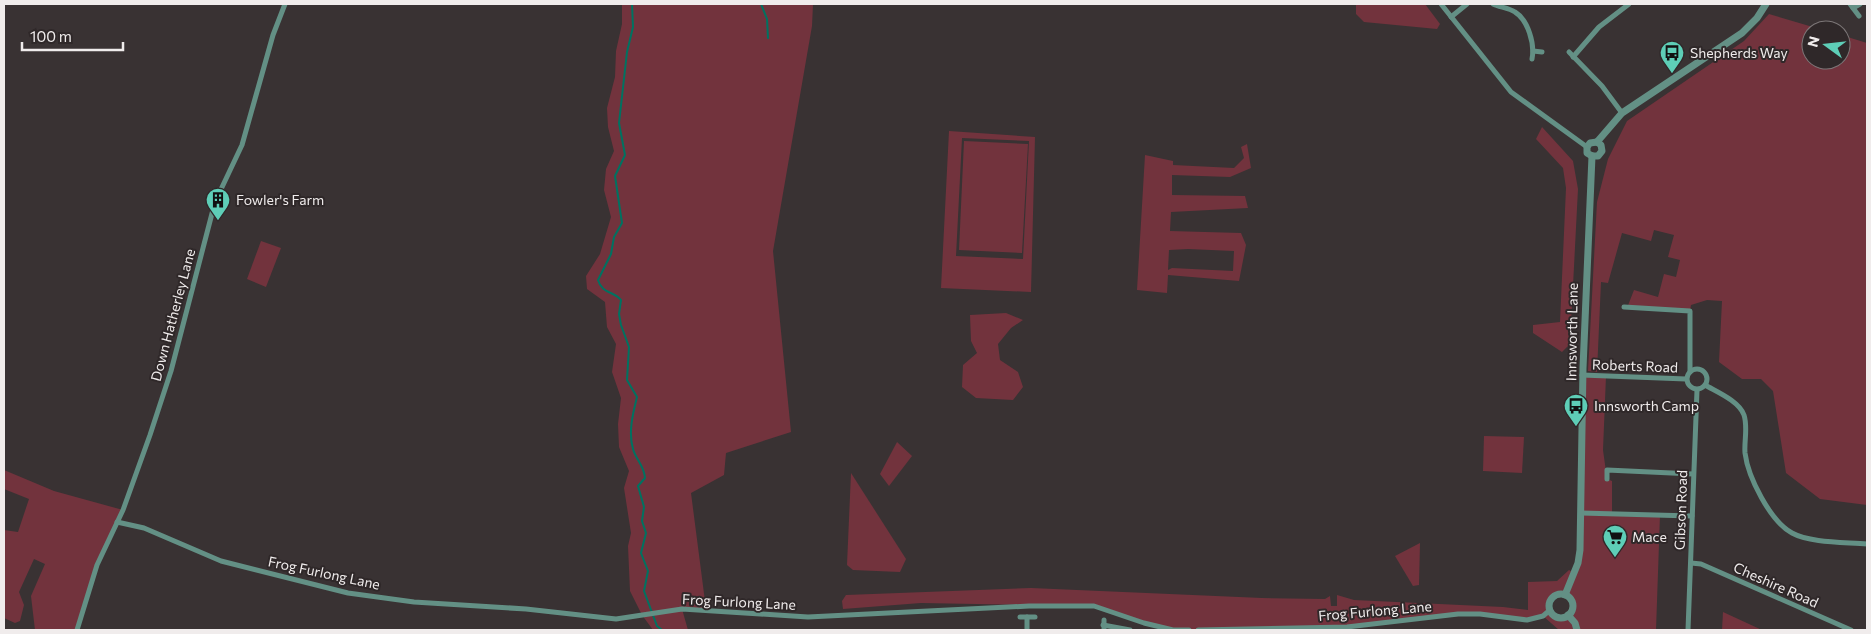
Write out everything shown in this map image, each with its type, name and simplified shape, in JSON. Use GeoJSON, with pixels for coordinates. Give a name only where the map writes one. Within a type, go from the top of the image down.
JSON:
{"type":"FeatureCollection","features":[{"type":"Feature","properties":{"kind":"street","name":"Down Hatherley Lane"},"geometry":{"type":"LineString","coordinates":[[77,630],[97,565],[118,522],[139,467],[171,371],[216,202],[242,145],[273,35],[285,4]]}},
{"type":"Feature","properties":{"kind":"street"},"geometry":{"type":"LineString","coordinates":[[1441,4],[1511,92],[1587,147],[1588,153],[1592,156],[1598,156],[1602,151],[1601,145],[1597,142]]}},
{"type":"Feature","properties":{"kind":"street"},"geometry":{"type":"LineString","coordinates":[[1451,18],[1467,4]]}},
{"type":"Feature","properties":{"kind":"street"},"geometry":{"type":"LineString","coordinates":[[1493,4],[1515,12],[1526,22],[1533,51],[1532,59]]}},
{"type":"Feature","properties":{"kind":"street"},"geometry":{"type":"LineString","coordinates":[[1573,57],[1599,27],[1628,4]]}},
{"type":"Feature","properties":{"kind":"street"},"geometry":{"type":"LineString","coordinates":[[1587,147],[1590,143],[1597,142],[1622,113],[1742,33],[1757,18],[1766,4]]}},
{"type":"Feature","properties":{"kind":"street"},"geometry":{"type":"LineString","coordinates":[[1859,16],[1851,6],[1860,4]]}},
{"type":"Feature","properties":{"kind":"street"},"geometry":{"type":"LineString","coordinates":[[1533,51],[1542,52]]}},
{"type":"Feature","properties":{"kind":"street"},"geometry":{"type":"LineString","coordinates":[[1569,52],[1602,86],[1622,113]]}},
{"type":"Feature","properties":{"kind":"street","name":"Innsworth Lane"},"geometry":{"type":"LineString","coordinates":[[1565,595],[1578,563],[1581,514],[1582,375],[1592,156]]}},
{"type":"Feature","properties":{"kind":"street"},"geometry":{"type":"LineString","coordinates":[[1624,307],[1690,311],[1690,372],[1686,379],[1690,387],[1697,390],[1706,385],[1708,379],[1704,372],[1697,368],[1690,372]]}},
{"type":"Feature","properties":{"kind":"street","name":"Roberts Road"},"geometry":{"type":"LineString","coordinates":[[1582,375],[1686,379]]}},
{"type":"Feature","properties":{"kind":"street"},"geometry":{"type":"LineString","coordinates":[[1706,385],[1738,405],[1744,414],[1748,464],[1766,506],[1779,522],[1791,533],[1803,537],[1867,544]]}},
{"type":"Feature","properties":{"kind":"street","name":"Gibson Road"},"geometry":{"type":"LineString","coordinates":[[1688,630],[1697,390]]}},
{"type":"Feature","properties":{"kind":"street"},"geometry":{"type":"LineString","coordinates":[[1607,479],[1607,470],[1693,474]]}},
{"type":"Feature","properties":{"kind":"street"},"geometry":{"type":"LineString","coordinates":[[1581,514],[1692,516]]}},
{"type":"Feature","properties":{"kind":"street","name":"Frog Furlong Lane"},"geometry":{"type":"LineString","coordinates":[[118,522],[144,528],[221,561],[348,593],[414,602],[526,609],[616,619],[661,612],[706,609],[808,617],[841,617],[1029,606],[1094,606],[1144,623],[1173,630],[1189,630]]}},
{"type":"Feature","properties":{"kind":"street","name":"Cheshire Road"},"geometry":{"type":"LineString","coordinates":[[1691,563],[1701,564],[1851,630]]}},
{"type":"Feature","properties":{"kind":"street"},"geometry":{"type":"LineString","coordinates":[[1565,595],[1572,603],[1572,611],[1568,615],[1556,616],[1550,610],[1549,604],[1553,597],[1565,595]]}},
{"type":"Feature","properties":{"kind":"street","name":"Frog Furlong Lane"},"geometry":{"type":"LineString","coordinates":[[1198,630],[1347,626],[1458,614],[1480,614],[1527,620],[1543,616],[1550,610]]}},
{"type":"Feature","properties":{"kind":"street"},"geometry":{"type":"LineString","coordinates":[[1568,615],[1575,623],[1577,630]]}},
{"type":"Feature","properties":{"kind":"street"},"geometry":{"type":"LineString","coordinates":[[1020,617],[1035,618]]}},
{"type":"Feature","properties":{"kind":"street"},"geometry":{"type":"LineString","coordinates":[[1027,617],[1027,630]]}},
{"type":"Feature","properties":{"kind":"street"},"geometry":{"type":"LineString","coordinates":[[1104,625],[1130,630]]}},
{"type":"Feature","properties":{"kind":"shaded area"},"geometry":{"type":"Polygon","coordinates":[[[622,4],[813,4],[812,26],[773,251],[791,432],[726,453],[724,475],[691,493],[706,609],[682,609],[688,630],[653,630],[642,615],[630,591],[628,546],[631,533],[624,488],[629,471],[619,447],[618,424],[621,398],[612,372],[616,344],[607,327],[605,302],[587,289],[586,276],[600,254],[611,217],[604,190],[606,169],[614,151],[608,127],[607,108],[615,77],[616,51],[622,24],[622,4]]]}},
{"type":"Feature","properties":{"kind":"shaded area"},"geometry":{"type":"Polygon","coordinates":[[[1356,4],[1425,4],[1440,24],[1437,29],[1364,22],[1356,14],[1356,4]]]}},
{"type":"Feature","properties":{"kind":"shaded area"},"geometry":{"type":"Polygon","coordinates":[[[1769,14],[1801,23],[1801,70],[1851,70],[1851,38],[1867,43],[1867,505],[1820,499],[1786,473],[1773,391],[1761,379],[1742,379],[1719,362],[1722,301],[1707,300],[1691,305],[1690,311],[1627,308],[1634,290],[1658,297],[1664,274],[1676,277],[1680,260],[1668,257],[1674,235],[1654,230],[1651,241],[1622,233],[1608,283],[1601,282],[1597,372],[1588,371],[1597,202],[1608,159],[1627,121],[1744,41],[1769,14]]]}},
{"type":"Feature","properties":{"kind":"shaded area"},"geometry":{"type":"Polygon","coordinates":[[[1542,127],[1573,161],[1578,189],[1570,344],[1562,352],[1533,333],[1533,325],[1560,322],[1566,188],[1563,168],[1536,139],[1542,127]]]}},
{"type":"Feature","properties":{"kind":"shaded area"},"geometry":{"type":"Polygon","coordinates":[[[949,131],[1035,137],[1031,292],[941,288],[949,131]],[[962,138],[956,256],[1023,259],[1029,141],[962,138]]]}},
{"type":"Feature","properties":{"kind":"shaded area"},"geometry":{"type":"Polygon","coordinates":[[[964,141],[1028,144],[1022,253],[959,250],[964,141]]]}},
{"type":"Feature","properties":{"kind":"shaded area"},"geometry":{"type":"Polygon","coordinates":[[[1247,144],[1251,168],[1230,177],[1172,175],[1172,195],[1245,196],[1248,208],[1171,212],[1170,231],[1241,233],[1246,245],[1239,281],[1168,275],[1167,293],[1137,290],[1145,155],[1173,161],[1173,165],[1234,168],[1244,158],[1241,147],[1247,144]],[[1169,250],[1168,270],[1172,268],[1233,271],[1234,251],[1169,250]]]}},
{"type":"Feature","properties":{"kind":"shaded area"},"geometry":{"type":"Polygon","coordinates":[[[261,241],[281,248],[266,287],[247,279],[261,241]]]}},
{"type":"Feature","properties":{"kind":"shaded area"},"geometry":{"type":"Polygon","coordinates":[[[1006,313],[1023,320],[1011,328],[998,344],[1000,360],[1018,372],[1023,387],[1013,400],[976,398],[962,387],[963,365],[977,353],[971,341],[970,315],[1006,313]]]}},
{"type":"Feature","properties":{"kind":"shaded area"},"geometry":{"type":"Polygon","coordinates":[[[1582,375],[1606,376],[1603,450],[1607,479],[1612,481],[1612,513],[1660,515],[1656,630],[1559,630],[1543,616],[1527,620],[1480,614],[1347,627],[1173,630],[1094,606],[921,603],[843,609],[842,601],[846,595],[1031,588],[1262,598],[1325,599],[1330,596],[1331,606],[1337,606],[1337,595],[1354,600],[1503,607],[1528,610],[1528,582],[1557,581],[1569,570],[1574,573],[1578,563],[1582,375]],[[1563,594],[1553,597],[1549,604],[1553,614],[1560,617],[1568,615],[1573,607],[1569,597],[1563,594]]]}},
{"type":"Feature","properties":{"kind":"shaded area"},"geometry":{"type":"Polygon","coordinates":[[[1484,436],[1524,437],[1522,473],[1483,471],[1484,436]]]}},
{"type":"Feature","properties":{"kind":"shaded area"},"geometry":{"type":"Polygon","coordinates":[[[897,442],[912,456],[889,486],[880,474],[897,442]]]}},
{"type":"Feature","properties":{"kind":"shaded area"},"geometry":{"type":"Polygon","coordinates":[[[4,470],[54,491],[123,510],[97,565],[77,630],[35,630],[31,596],[45,564],[34,559],[19,592],[24,605],[20,621],[15,623],[4,618],[4,530],[18,532],[29,499],[4,489],[4,470]]]}},
{"type":"Feature","properties":{"kind":"shaded area"},"geometry":{"type":"Polygon","coordinates":[[[851,473],[906,559],[900,572],[853,570],[847,565],[851,473]]]}},
{"type":"Feature","properties":{"kind":"shaded area"},"geometry":{"type":"Polygon","coordinates":[[[1420,543],[1419,585],[1413,586],[1395,556],[1420,543]]]}},
{"type":"Feature","properties":{"kind":"shaded area"},"geometry":{"type":"Polygon","coordinates":[[[1723,612],[1762,630],[1722,630],[1723,612]]]}},
{"type":"Feature","properties":{"kind":"waterway"},"geometry":{"type":"LineString","coordinates":[[632,4],[633,27],[627,52],[619,123],[625,155],[615,176],[622,223],[614,237],[611,254],[598,280],[602,288],[621,300],[619,314],[629,347],[627,380],[637,397],[631,436],[634,453],[645,478],[638,486],[644,507],[642,521],[646,533],[641,553],[648,571],[644,591],[657,626],[662,630]]}},
{"type":"Feature","properties":{"kind":"waterway"},"geometry":{"type":"LineString","coordinates":[[761,4],[767,19],[768,38]]}},
{"type":"Feature","properties":{"kind":"place","name":"Shepherds Way"},"geometry":{"type":"Point","coordinates":[1672,74]}},
{"type":"Feature","properties":{"kind":"place","name":"Fowler's Farm"},"geometry":{"type":"Point","coordinates":[218,221]}},
{"type":"Feature","properties":{"kind":"place","name":"Innsworth Camp"},"geometry":{"type":"Point","coordinates":[1576,427]}},
{"type":"Feature","properties":{"kind":"place","name":"Mace"},"geometry":{"type":"Point","coordinates":[1615,558]}}]}
